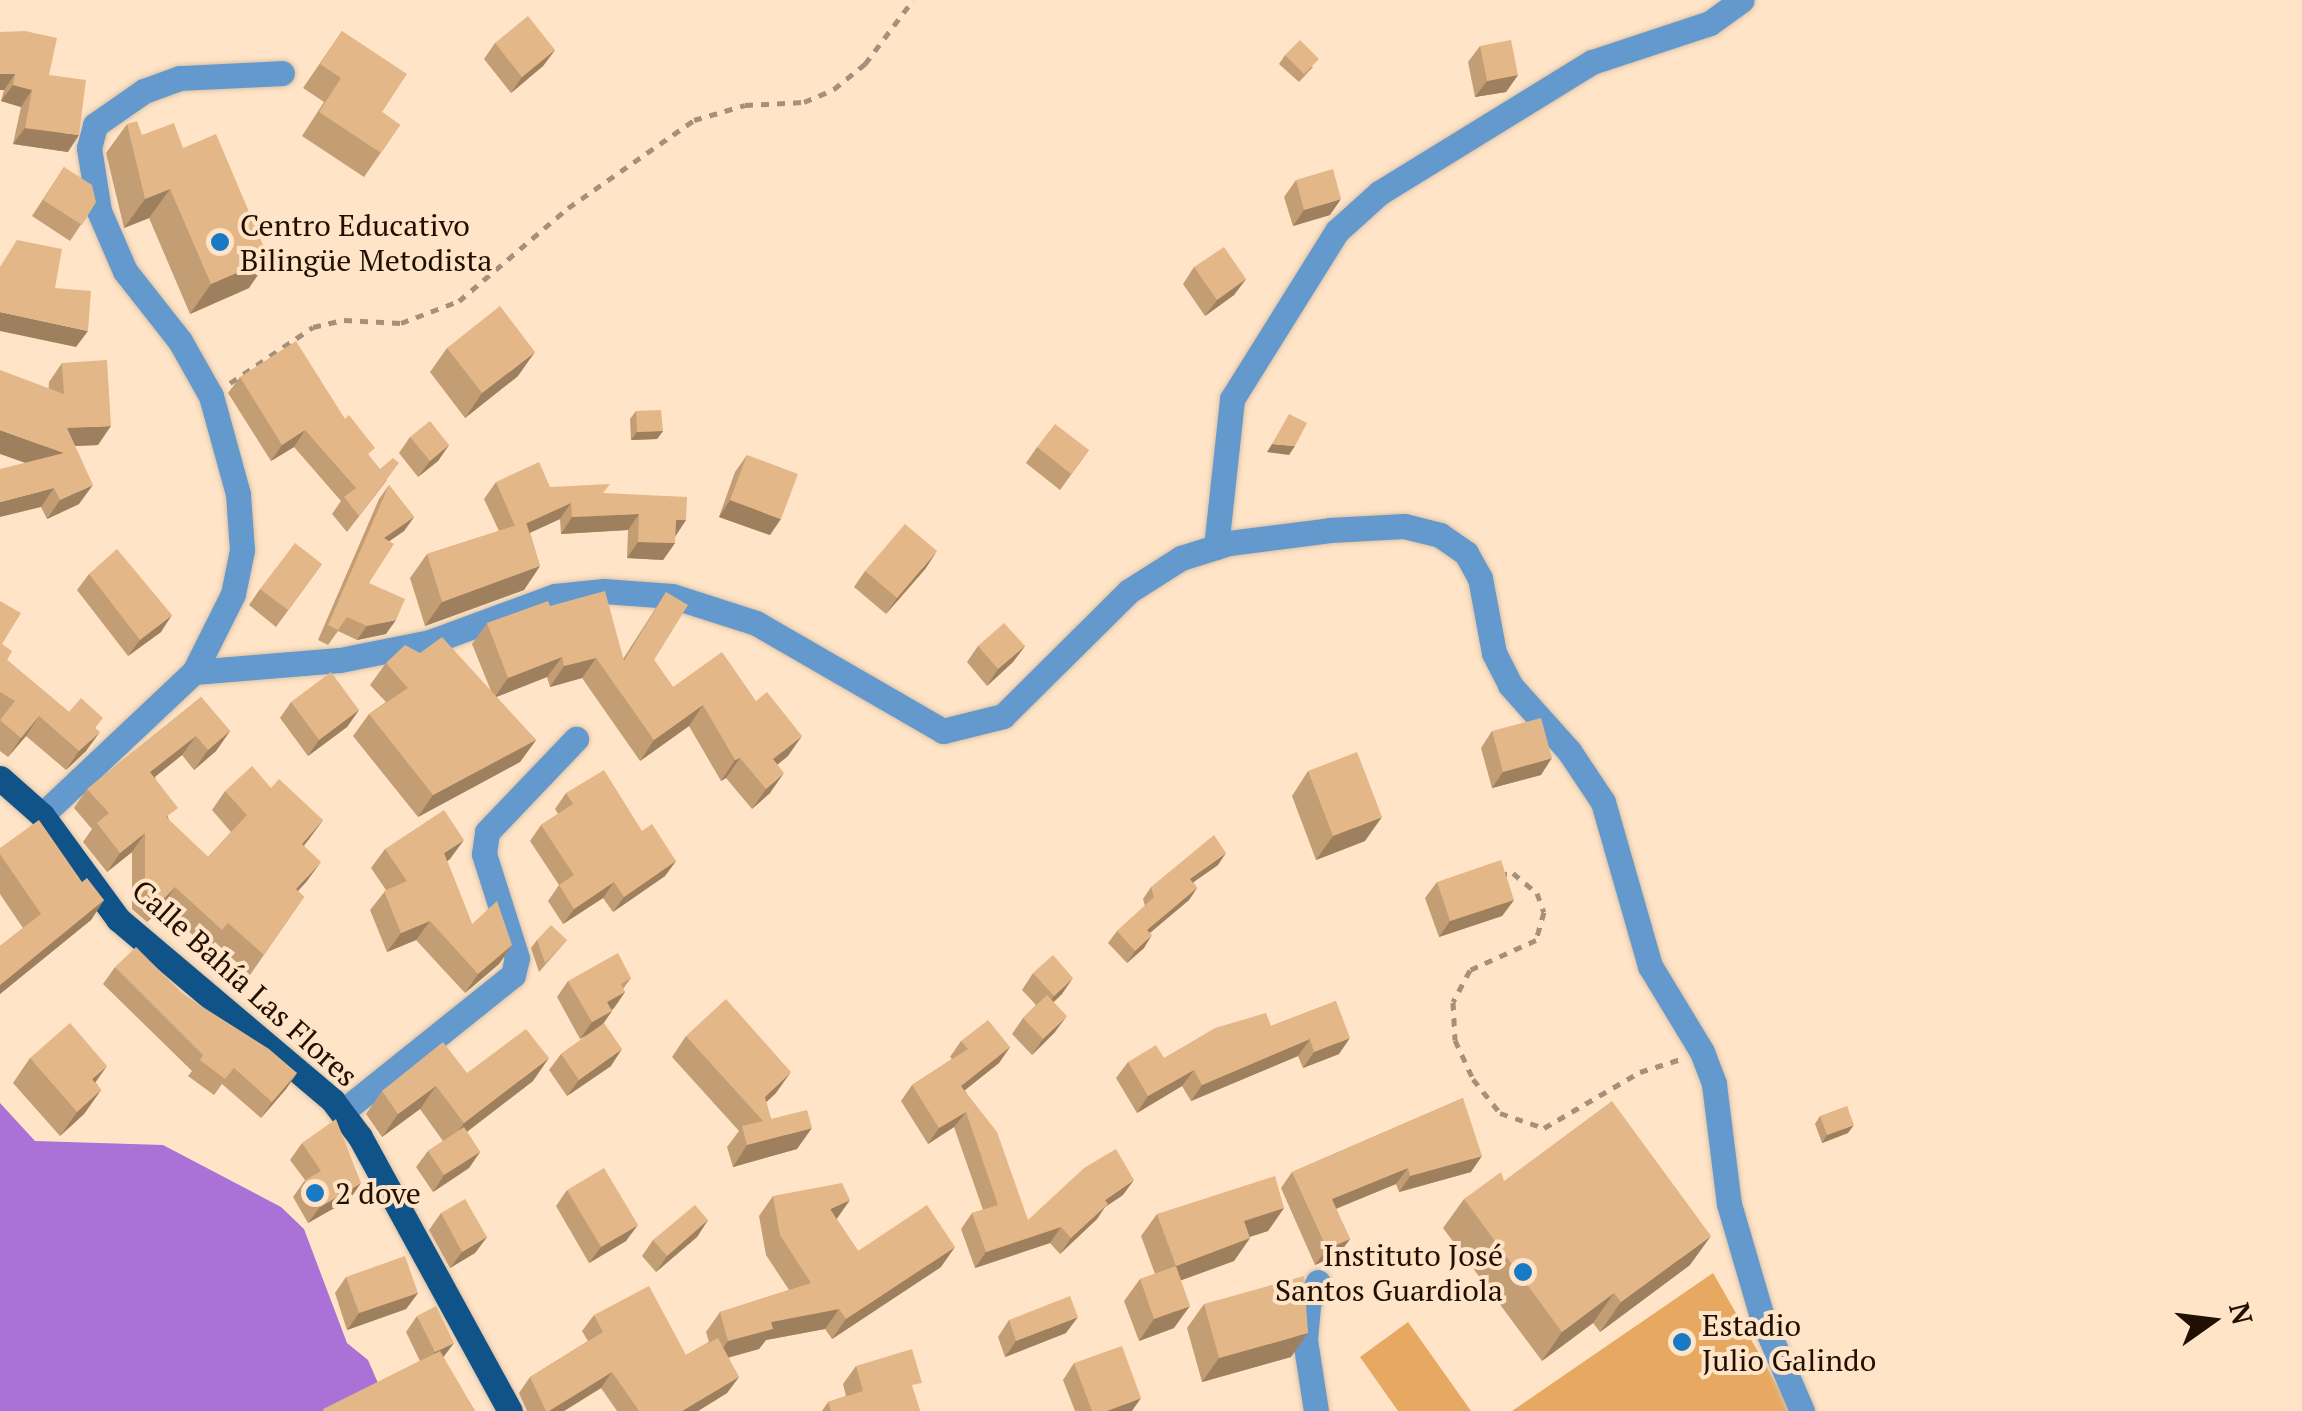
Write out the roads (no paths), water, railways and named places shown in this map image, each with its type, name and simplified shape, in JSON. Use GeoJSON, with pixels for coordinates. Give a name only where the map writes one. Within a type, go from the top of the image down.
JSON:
{"type":"FeatureCollection","features":[{"type":"Feature","properties":{"kind":"main road","name":"Calle Bahía Las Flores"},"geometry":{"type":"LineString","coordinates":[[0,778],[42,815],[118,919],[342,1112],[510,1411]]}},
{"type":"Feature","properties":{"kind":"street"},"geometry":{"type":"LineString","coordinates":[[1216,547],[1232,398],[1337,231],[1379,193],[1546,88],[1592,62],[1710,23],[1742,0]]}},
{"type":"Feature","properties":{"kind":"street"},"geometry":{"type":"LineString","coordinates":[[42,815],[194,672],[233,594],[242,550],[238,494],[211,396],[180,341],[126,272],[99,211],[89,148],[95,125],[144,91],[180,78],[282,73]]}},
{"type":"Feature","properties":{"kind":"street"},"geometry":{"type":"LineString","coordinates":[[194,672],[340,660],[430,642],[555,596],[604,591],[672,596],[756,623],[943,730],[972,728],[1003,716],[1129,591],[1181,558],[1216,547],[1404,526],[1440,535],[1466,554],[1480,578],[1494,653],[1510,686],[1569,751],[1603,802],[1650,966],[1702,1052],[1714,1084],[1729,1204],[1763,1320],[1802,1411]]}},
{"type":"Feature","properties":{"kind":"street"},"geometry":{"type":"LineString","coordinates":[[342,1112],[513,975],[517,958],[484,854],[487,832],[576,739]]}},
{"type":"Feature","properties":{"kind":"street"},"geometry":{"type":"LineString","coordinates":[[1316,1411],[1306,1340],[1308,1304],[1318,1282]]}},
{"type":"Feature","properties":{"kind":"place","name":"Centro Educativo Bilingüe Metodista"},"geometry":{"type":"Point","coordinates":[220,242]}},
{"type":"Feature","properties":{"kind":"place","name":"2 dove"},"geometry":{"type":"Point","coordinates":[315,1193]}},
{"type":"Feature","properties":{"kind":"place","name":"Instituto José Santos Guardiola"},"geometry":{"type":"Point","coordinates":[1523,1272]}},
{"type":"Feature","properties":{"kind":"place","name":"Estadio Julio Galindo"},"geometry":{"type":"Point","coordinates":[1682,1342]}}]}
